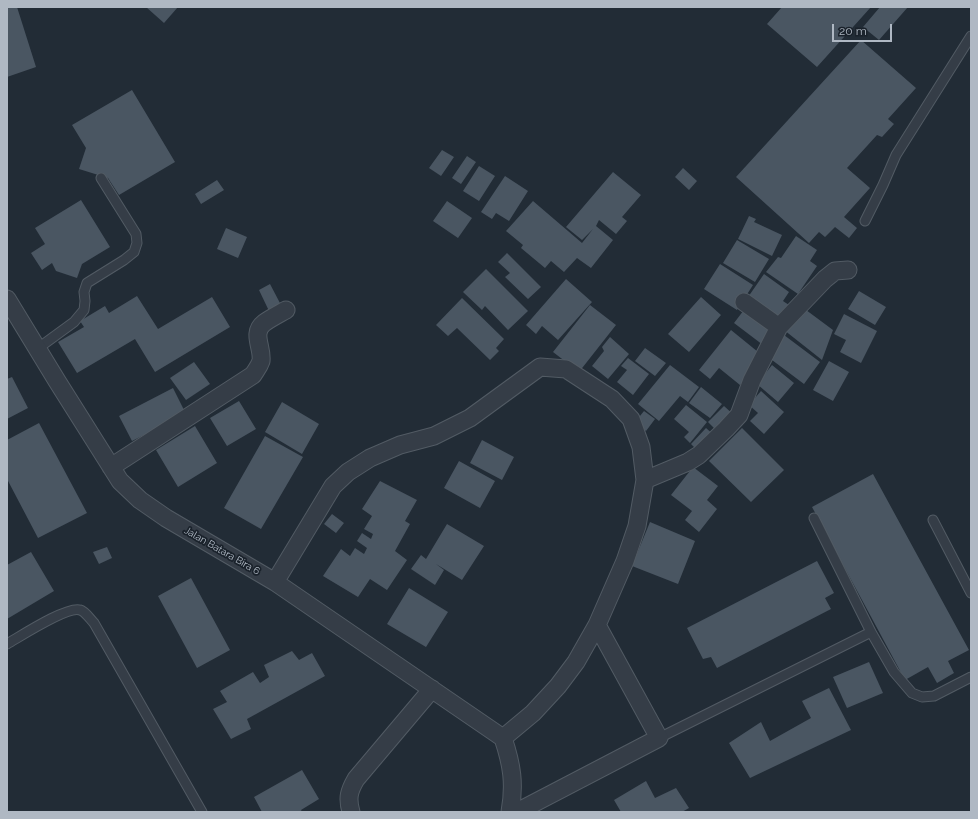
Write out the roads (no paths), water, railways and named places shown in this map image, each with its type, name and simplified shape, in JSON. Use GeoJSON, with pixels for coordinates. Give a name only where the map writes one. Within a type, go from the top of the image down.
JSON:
{"type":"FeatureCollection","features":[{"type":"Feature","properties":{"kind":"street"},"geometry":{"type":"LineString","coordinates":[[645,480],[688,462],[699,455],[739,415],[752,380],[779,327],[825,279],[835,271],[848,270]]}},
{"type":"Feature","properties":{"kind":"street","name":"Jalan Batara Bira 6"},"geometry":{"type":"LineString","coordinates":[[7,299],[120,481],[140,500],[166,518],[275,582],[503,738]]}},
{"type":"Feature","properties":{"kind":"street"},"geometry":{"type":"LineString","coordinates":[[744,302],[779,327]]}},
{"type":"Feature","properties":{"kind":"street"},"geometry":{"type":"LineString","coordinates":[[111,467],[253,375],[259,367],[261,360],[257,337],[259,330],[263,324],[286,310]]}},
{"type":"Feature","properties":{"kind":"street"},"geometry":{"type":"LineString","coordinates":[[275,582],[333,486],[348,472],[370,458],[400,445],[434,436],[470,418],[540,367],[566,369],[612,399],[631,419],[641,446],[645,480],[637,526],[625,561],[597,625],[576,662],[558,686],[533,713],[503,738],[510,757],[513,776],[513,796],[510,812]]}},
{"type":"Feature","properties":{"kind":"street"},"geometry":{"type":"LineString","coordinates":[[517,812],[659,738],[597,625]]}},
{"type":"Feature","properties":{"kind":"street"},"geometry":{"type":"LineString","coordinates":[[351,812],[348,799],[349,790],[356,779],[432,689]]}},
{"type":"Feature","properties":{"kind":"lane"},"geometry":{"type":"LineString","coordinates":[[865,221],[896,155],[971,36]]}},
{"type":"Feature","properties":{"kind":"lane"},"geometry":{"type":"LineString","coordinates":[[37,349],[74,322],[84,310],[84,292],[87,283],[134,252],[137,243],[136,234],[101,178]]}},
{"type":"Feature","properties":{"kind":"lane"},"geometry":{"type":"LineString","coordinates":[[814,518],[871,632],[894,672],[912,693],[922,697],[934,696],[971,677]]}},
{"type":"Feature","properties":{"kind":"lane"},"geometry":{"type":"LineString","coordinates":[[933,520],[971,592]]}},
{"type":"Feature","properties":{"kind":"lane"},"geometry":{"type":"LineString","coordinates":[[7,644],[59,615],[74,609],[82,610],[94,622],[202,812]]}},
{"type":"Feature","properties":{"kind":"lane"},"geometry":{"type":"LineString","coordinates":[[659,738],[871,632]]}}]}
